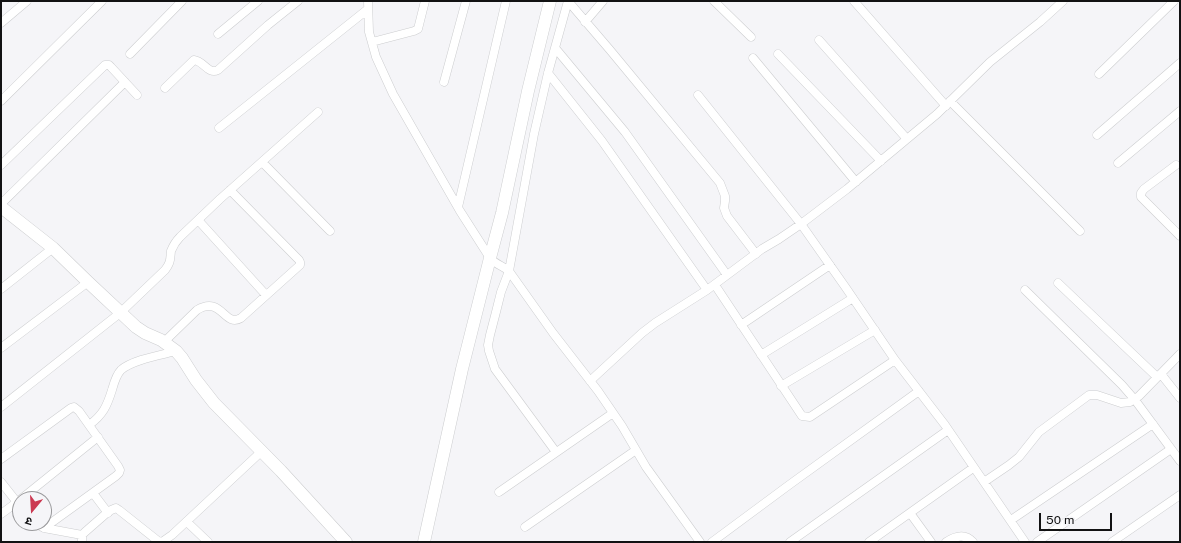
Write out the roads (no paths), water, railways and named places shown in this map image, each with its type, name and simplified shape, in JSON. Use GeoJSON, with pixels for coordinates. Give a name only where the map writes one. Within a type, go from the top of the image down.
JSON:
{"type":"FeatureCollection","features":[{"type":"Feature","properties":{"kind":"street"},"geometry":{"type":"LineString","coordinates":[[1,24],[27,1]]}},
{"type":"Feature","properties":{"kind":"street"},"geometry":{"type":"LineString","coordinates":[[1,101],[102,1]]}},
{"type":"Feature","properties":{"kind":"street"},"geometry":{"type":"LineString","coordinates":[[130,54],[182,1]]}},
{"type":"Feature","properties":{"kind":"street"},"geometry":{"type":"LineString","coordinates":[[218,34],[258,1]]}},
{"type":"Feature","properties":{"kind":"street"},"geometry":{"type":"LineString","coordinates":[[165,88],[194,60],[201,62],[211,71],[215,72],[268,25],[298,1]]}},
{"type":"Feature","properties":{"kind":"street"},"geometry":{"type":"LineString","coordinates":[[372,42],[418,29],[425,1]]}},
{"type":"Feature","properties":{"kind":"street"},"geometry":{"type":"LineString","coordinates":[[444,82],[466,1]]}},
{"type":"Feature","properties":{"kind":"street"},"geometry":{"type":"LineString","coordinates":[[458,207],[506,1]]}},
{"type":"Feature","properties":{"kind":"street"},"geometry":{"type":"LineString","coordinates":[[424,542],[462,369],[492,261],[528,91],[550,1]]}},
{"type":"Feature","properties":{"kind":"street"},"geometry":{"type":"LineString","coordinates":[[568,1],[720,183],[725,196],[724,208],[727,216],[756,254]]}},
{"type":"Feature","properties":{"kind":"street"},"geometry":{"type":"LineString","coordinates":[[556,452],[495,368],[488,344],[501,292],[548,73],[556,49],[568,1]]}},
{"type":"Feature","properties":{"kind":"street"},"geometry":{"type":"LineString","coordinates":[[585,22],[603,1]]}},
{"type":"Feature","properties":{"kind":"street"},"geometry":{"type":"LineString","coordinates":[[714,1],[751,37]]}},
{"type":"Feature","properties":{"kind":"street"},"geometry":{"type":"LineString","coordinates":[[854,1],[948,104],[1080,231]]}},
{"type":"Feature","properties":{"kind":"street"},"geometry":{"type":"LineString","coordinates":[[590,381],[655,323],[715,285],[756,254],[801,224],[856,182],[948,104],[990,62],[1040,22],[1063,1]]}},
{"type":"Feature","properties":{"kind":"street"},"geometry":{"type":"LineString","coordinates":[[1100,74],[1174,1]]}},
{"type":"Feature","properties":{"kind":"street"},"geometry":{"type":"LineString","coordinates":[[368,5],[369,32],[376,58],[393,94],[458,207],[492,261],[506,268],[613,412],[646,467],[700,542]]}},
{"type":"Feature","properties":{"kind":"street"},"geometry":{"type":"LineString","coordinates":[[219,128],[368,5]]}},
{"type":"Feature","properties":{"kind":"street"},"geometry":{"type":"LineString","coordinates":[[819,40],[908,139]]}},
{"type":"Feature","properties":{"kind":"street"},"geometry":{"type":"LineString","coordinates":[[556,49],[625,132],[728,275]]}},
{"type":"Feature","properties":{"kind":"street"},"geometry":{"type":"LineString","coordinates":[[778,54],[881,161]]}},
{"type":"Feature","properties":{"kind":"street"},"geometry":{"type":"LineString","coordinates":[[754,58],[856,182]]}},
{"type":"Feature","properties":{"kind":"street"},"geometry":{"type":"LineString","coordinates":[[1097,135],[1180,63]]}},
{"type":"Feature","properties":{"kind":"street"},"geometry":{"type":"LineString","coordinates":[[1,165],[105,65],[109,65],[137,95]]}},
{"type":"Feature","properties":{"kind":"street"},"geometry":{"type":"LineString","coordinates":[[548,73],[602,141],[707,290]]}},
{"type":"Feature","properties":{"kind":"street"},"geometry":{"type":"LineString","coordinates":[[125,82],[1,206],[53,248],[120,313],[145,333],[164,342],[176,351],[196,380],[214,402],[262,451],[346,542]]}},
{"type":"Feature","properties":{"kind":"street"},"geometry":{"type":"LineString","coordinates":[[698,95],[801,224],[895,360],[948,430],[1025,542]]}},
{"type":"Feature","properties":{"kind":"street"},"geometry":{"type":"LineString","coordinates":[[1118,163],[1180,111]]}},
{"type":"Feature","properties":{"kind":"street"},"geometry":{"type":"LineString","coordinates":[[1,407],[120,313],[170,264],[171,251],[174,244],[230,190],[318,112]]}},
{"type":"Feature","properties":{"kind":"street"},"geometry":{"type":"LineString","coordinates":[[262,162],[330,231]]}},
{"type":"Feature","properties":{"kind":"street"},"geometry":{"type":"LineString","coordinates":[[1176,164],[1144,189],[1141,193],[1141,197],[1180,236]]}},
{"type":"Feature","properties":{"kind":"street"},"geometry":{"type":"LineString","coordinates":[[164,342],[203,306],[214,306],[232,320],[237,321],[297,268],[300,262],[230,190]]}},
{"type":"Feature","properties":{"kind":"street"},"geometry":{"type":"LineString","coordinates":[[198,220],[266,295]]}},
{"type":"Feature","properties":{"kind":"street"},"geometry":{"type":"LineString","coordinates":[[1,289],[53,248]]}},
{"type":"Feature","properties":{"kind":"street"},"geometry":{"type":"LineString","coordinates":[[741,325],[830,265]]}},
{"type":"Feature","properties":{"kind":"street"},"geometry":{"type":"LineString","coordinates":[[1,348],[88,282]]}},
{"type":"Feature","properties":{"kind":"street"},"geometry":{"type":"LineString","coordinates":[[1058,283],[1159,376],[1180,398]]}},
{"type":"Feature","properties":{"kind":"street"},"geometry":{"type":"LineString","coordinates":[[715,285],[802,416],[810,417],[895,360]]}},
{"type":"Feature","properties":{"kind":"street"},"geometry":{"type":"LineString","coordinates":[[1025,290],[1106,368],[1135,400],[1180,461]]}},
{"type":"Feature","properties":{"kind":"street"},"geometry":{"type":"LineString","coordinates":[[761,355],[853,298]]}},
{"type":"Feature","properties":{"kind":"street"},"geometry":{"type":"LineString","coordinates":[[781,386],[875,330]]}},
{"type":"Feature","properties":{"kind":"street"},"geometry":{"type":"LineString","coordinates":[[89,425],[100,416],[106,406],[118,374],[122,369],[142,360],[176,351]]}},
{"type":"Feature","properties":{"kind":"street"},"geometry":{"type":"LineString","coordinates":[[984,482],[1019,457],[1039,432],[1085,398],[1098,395],[1121,403],[1127,403],[1135,400],[1180,354]]}},
{"type":"Feature","properties":{"kind":"street"},"geometry":{"type":"LineString","coordinates":[[712,542],[919,391]]}},
{"type":"Feature","properties":{"kind":"street"},"geometry":{"type":"LineString","coordinates":[[1,459],[71,408],[77,408],[120,470],[116,476],[52,522]]}},
{"type":"Feature","properties":{"kind":"street"},"geometry":{"type":"LineString","coordinates":[[499,492],[613,412]]}},
{"type":"Feature","properties":{"kind":"street"},"geometry":{"type":"LineString","coordinates":[[1011,520],[1153,424]]}},
{"type":"Feature","properties":{"kind":"street"},"geometry":{"type":"LineString","coordinates":[[790,542],[948,430]]}},
{"type":"Feature","properties":{"kind":"street"},"geometry":{"type":"LineString","coordinates":[[33,491],[98,437]]}},
{"type":"Feature","properties":{"kind":"street"},"geometry":{"type":"LineString","coordinates":[[1036,542],[1171,449]]}},
{"type":"Feature","properties":{"kind":"street"},"geometry":{"type":"LineString","coordinates":[[524,527],[636,450]]}},
{"type":"Feature","properties":{"kind":"street"},"geometry":{"type":"LineString","coordinates":[[52,530],[82,539],[112,509],[116,508],[151,536],[162,542],[187,522],[262,451]]}},
{"type":"Feature","properties":{"kind":"street"},"geometry":{"type":"LineString","coordinates":[[869,542],[973,468]]}},
{"type":"Feature","properties":{"kind":"street"},"geometry":{"type":"LineString","coordinates":[[1,482],[12,494]]}},
{"type":"Feature","properties":{"kind":"street"},"geometry":{"type":"LineString","coordinates":[[93,493],[108,513]]}},
{"type":"Feature","properties":{"kind":"street"},"geometry":{"type":"LineString","coordinates":[[1112,542],[1180,495]]}},
{"type":"Feature","properties":{"kind":"street"},"geometry":{"type":"LineString","coordinates":[[1,514],[12,507]]}},
{"type":"Feature","properties":{"kind":"street"},"geometry":{"type":"LineString","coordinates":[[910,513],[930,542]]}},
{"type":"Feature","properties":{"kind":"street"},"geometry":{"type":"LineString","coordinates":[[187,522],[208,542]]}},
{"type":"Feature","properties":{"kind":"street"},"geometry":{"type":"LineString","coordinates":[[946,542],[952,538],[964,536],[973,542]]}}]}
